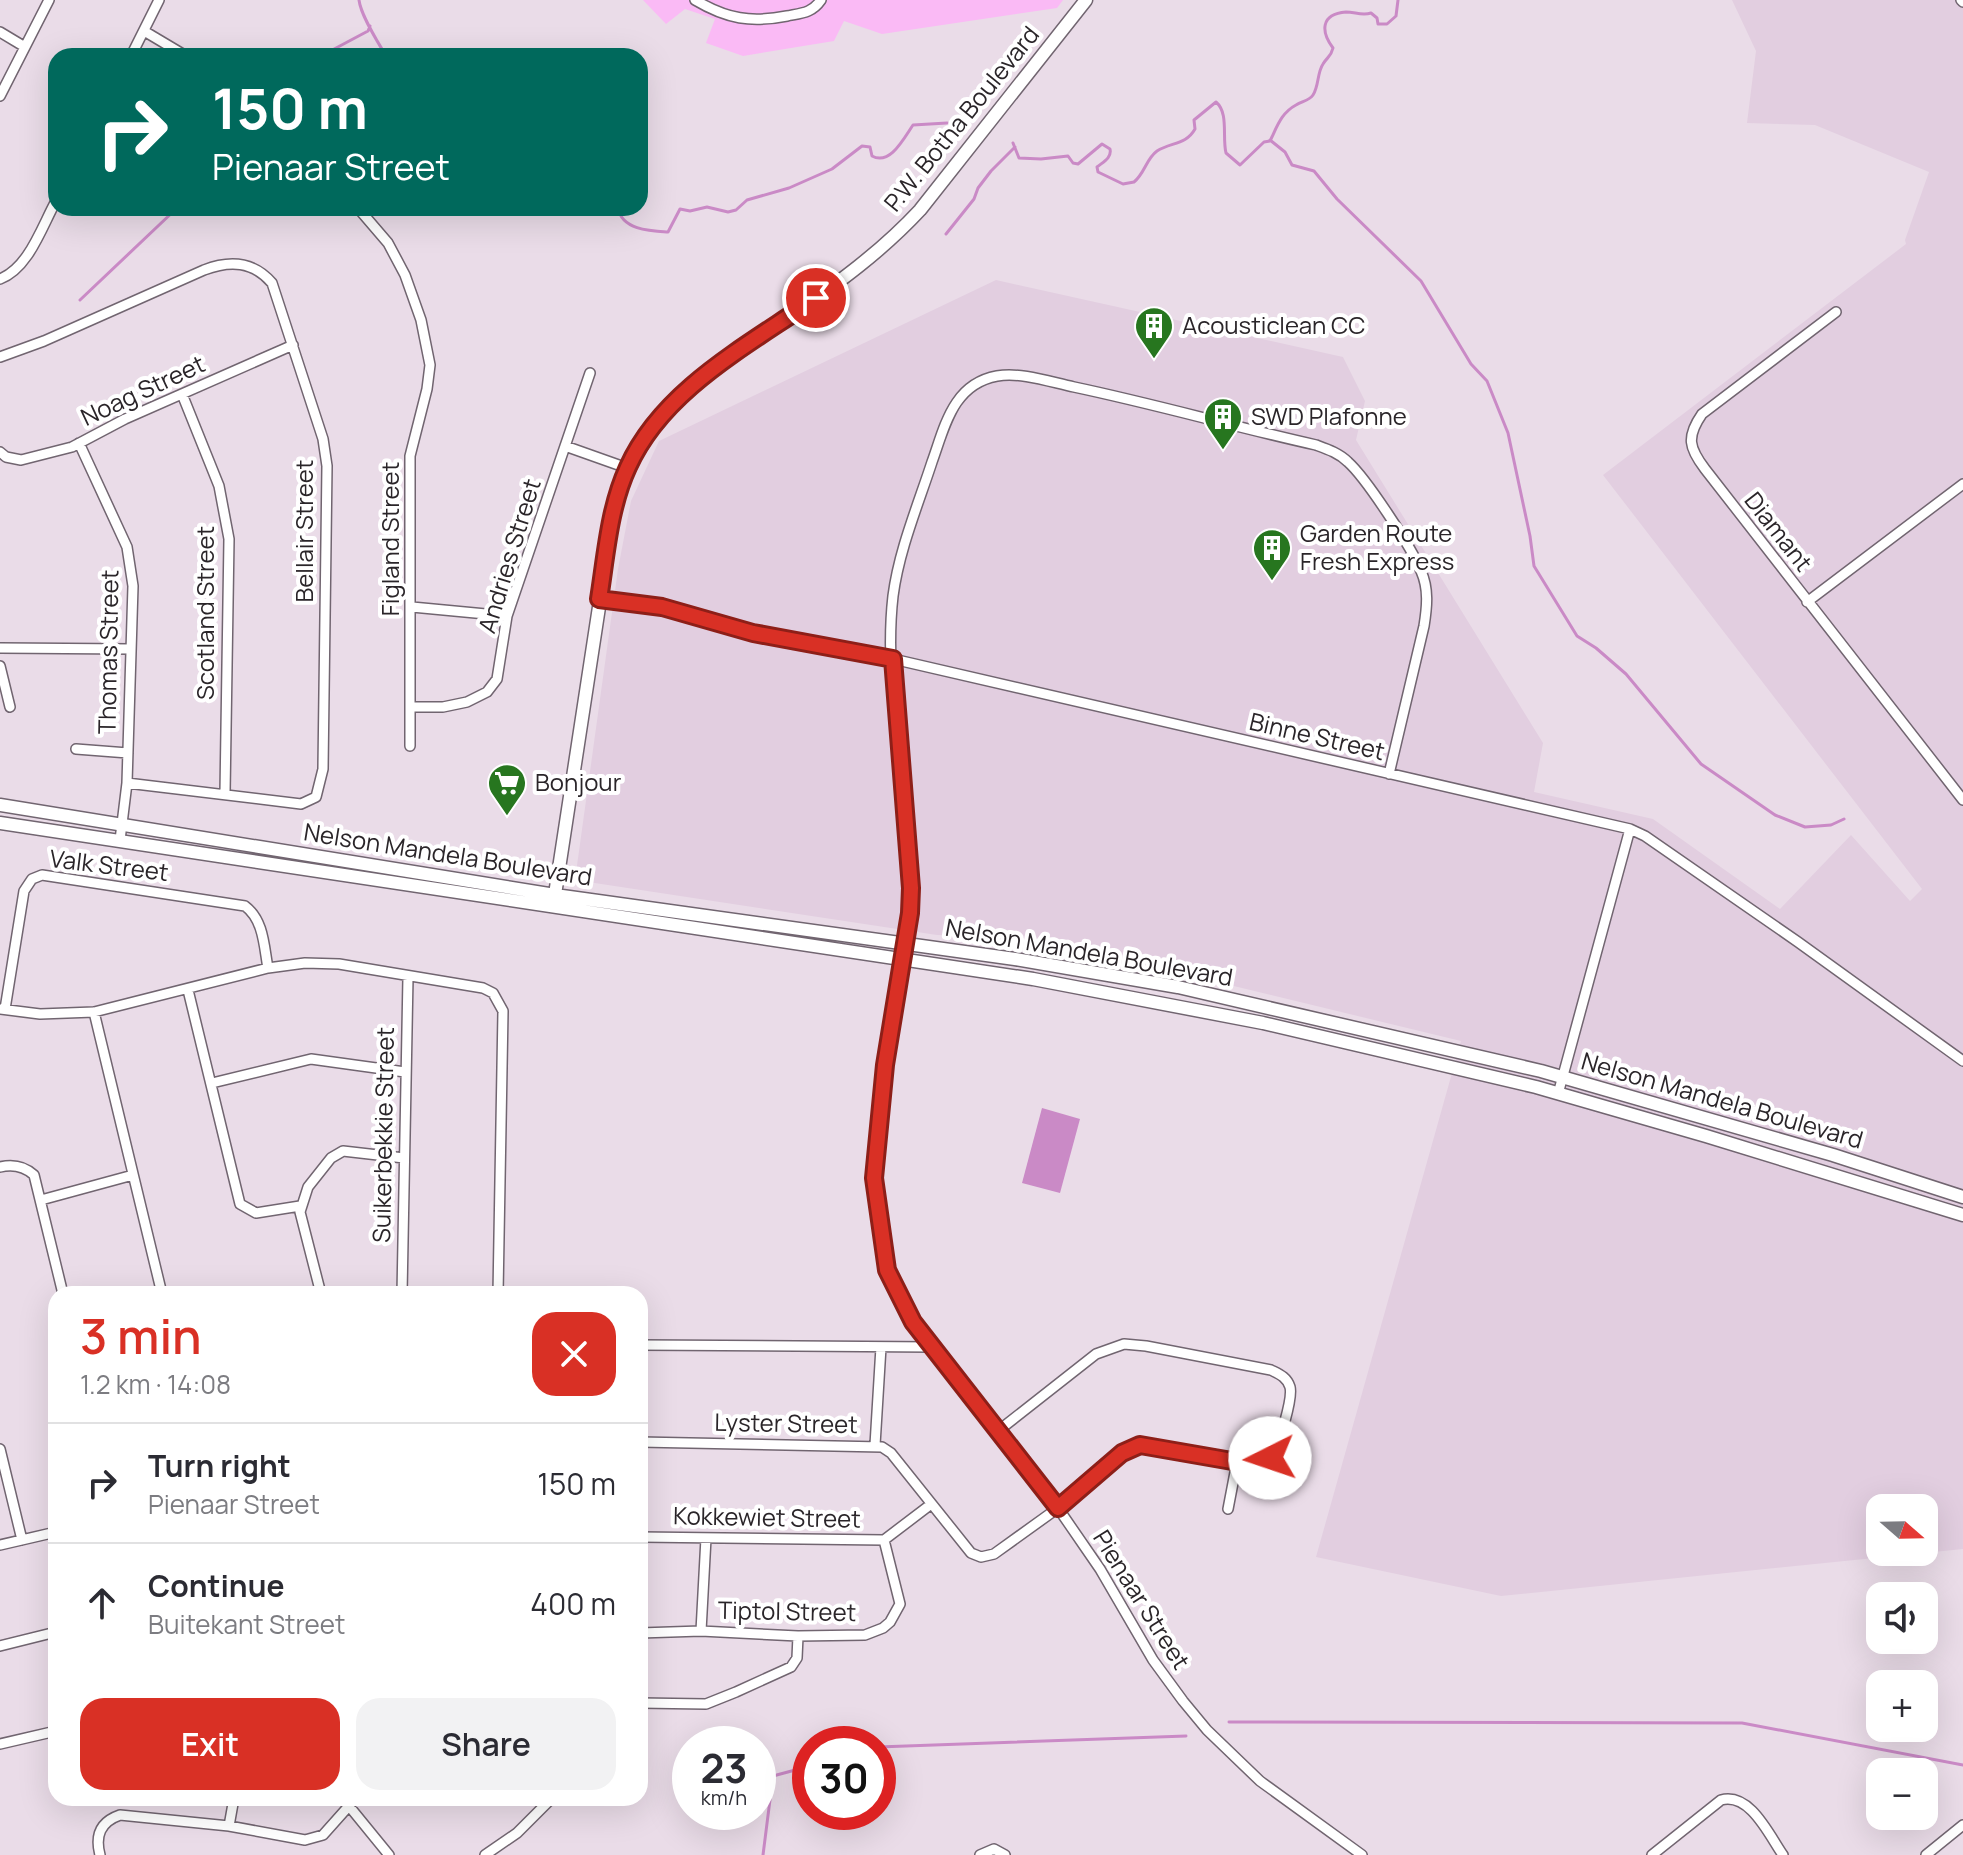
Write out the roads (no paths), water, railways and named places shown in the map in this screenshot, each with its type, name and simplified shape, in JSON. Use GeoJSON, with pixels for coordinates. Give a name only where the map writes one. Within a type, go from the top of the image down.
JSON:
{"type":"FeatureCollection","features":[{"type":"Feature","properties":{"kind":"street"},"geometry":{"type":"LineString","coordinates":[[0,96],[49,0]]}},
{"type":"Feature","properties":{"kind":"street"},"geometry":{"type":"LineString","coordinates":[[135,48],[159,0]]}},
{"type":"Feature","properties":{"kind":"street"},"geometry":{"type":"LineString","coordinates":[[695,0],[719,11],[756,21],[808,12],[821,0]]}},
{"type":"Feature","properties":{"kind":"street","name":"P.W. Botha Boulevard"},"geometry":{"type":"LineString","coordinates":[[554,902],[614,509],[627,468],[657,421],[692,387],[839,281],[895,236],[920,210],[1086,0]]}},
{"type":"Feature","properties":{"kind":"street"},"geometry":{"type":"LineString","coordinates":[[144,31],[173,48]]}},
{"type":"Feature","properties":{"kind":"street"},"geometry":{"type":"LineString","coordinates":[[0,32],[25,47]]}},
{"type":"Feature","properties":{"kind":"street"},"geometry":{"type":"LineString","coordinates":[[0,279],[17,270],[48,216]]}},
{"type":"Feature","properties":{"kind":"street","name":"Figland Street"},"geometry":{"type":"LineString","coordinates":[[365,216],[388,243],[405,275],[428,353],[429,379],[410,456],[410,746]]}},
{"type":"Feature","properties":{"kind":"street","name":"Bellair Street"},"geometry":{"type":"LineString","coordinates":[[0,357],[44,341],[204,270],[230,262],[253,268],[272,283],[326,450],[322,780],[316,797],[301,804],[127,783]]}},
{"type":"Feature","properties":{"kind":"street","name":"Diamant"},"geometry":{"type":"LineString","coordinates":[[1836,312],[1702,414],[1691,431],[1691,443],[1695,456],[1963,800]]}},
{"type":"Feature","properties":{"kind":"street","name":"Noag Street"},"geometry":{"type":"LineString","coordinates":[[3,455],[21,460],[79,443],[293,345]]}},
{"type":"Feature","properties":{"kind":"street","name":"Andries Street"},"geometry":{"type":"LineString","coordinates":[[411,707],[454,706],[478,698],[492,687],[500,671],[507,616],[590,373]]}},
{"type":"Feature","properties":{"kind":"street"},"geometry":{"type":"LineString","coordinates":[[902,960],[910,913],[910,866],[893,659],[893,596],[898,570],[947,418],[955,402],[979,381],[1015,375],[1316,445],[1342,456],[1360,475],[1421,570],[1427,603],[1389,774]]}},
{"type":"Feature","properties":{"kind":"street","name":"Scotland Street"},"geometry":{"type":"LineString","coordinates":[[182,394],[219,486],[229,539],[225,793]]}},
{"type":"Feature","properties":{"kind":"street","name":"Thomas Street"},"geometry":{"type":"LineString","coordinates":[[79,443],[121,533],[131,564],[127,783],[120,840]]}},
{"type":"Feature","properties":{"kind":"street"},"geometry":{"type":"LineString","coordinates":[[565,446],[627,468]]}},
{"type":"Feature","properties":{"kind":"street"},"geometry":{"type":"LineString","coordinates":[[0,468],[3,455]]}},
{"type":"Feature","properties":{"kind":"street"},"geometry":{"type":"LineString","coordinates":[[1807,602],[1963,484]]}},
{"type":"Feature","properties":{"kind":"street","name":"Binne Street"},"geometry":{"type":"LineString","coordinates":[[599,599],[662,607],[753,633],[893,659],[1630,829],[1645,836],[1785,933],[1963,1061]]}},
{"type":"Feature","properties":{"kind":"street"},"geometry":{"type":"LineString","coordinates":[[412,607],[507,616]]}},
{"type":"Feature","properties":{"kind":"street"},"geometry":{"type":"LineString","coordinates":[[0,648],[131,649]]}},
{"type":"Feature","properties":{"kind":"street"},"geometry":{"type":"LineString","coordinates":[[0,666],[10,707]]}},
{"type":"Feature","properties":{"kind":"street"},"geometry":{"type":"LineString","coordinates":[[76,749],[128,753]]}},
{"type":"Feature","properties":{"kind":"street","name":"Nelson Mandela Boulevard"},"geometry":{"type":"LineString","coordinates":[[0,805],[405,870],[725,934],[1070,986],[1263,1023],[1558,1094],[1963,1215]]}},
{"type":"Feature","properties":{"kind":"street","name":"Nelson Mandela Boulevard"},"geometry":{"type":"LineString","coordinates":[[0,823],[402,884],[727,919],[1015,959],[1178,987],[1562,1077],[1833,1155],[1963,1197]]}},
{"type":"Feature","properties":{"kind":"street"},"geometry":{"type":"LineString","coordinates":[[1558,1094],[1630,829]]}},
{"type":"Feature","properties":{"kind":"street"},"geometry":{"type":"LineString","coordinates":[[295,867],[297,853]]}},
{"type":"Feature","properties":{"kind":"street"},"geometry":{"type":"LineString","coordinates":[[402,884],[405,870]]}},
{"type":"Feature","properties":{"kind":"street","name":"Valk Street"},"geometry":{"type":"LineString","coordinates":[[3,1009],[24,891],[32,879],[42,875],[245,906],[260,924],[268,968]]}},
{"type":"Feature","properties":{"kind":"street"},"geometry":{"type":"LineString","coordinates":[[725,934],[727,919]]}},
{"type":"Feature","properties":{"kind":"street","name":"Pienaar Street"},"geometry":{"type":"LineString","coordinates":[[902,960],[885,1065],[874,1178],[887,1270],[904,1307],[1058,1508],[1100,1569],[1153,1660],[1207,1730],[1260,1781],[1362,1855]]}},
{"type":"Feature","properties":{"kind":"street"},"geometry":{"type":"LineString","coordinates":[[3,1009],[40,1014],[94,1012],[268,968],[320,962],[483,988],[493,993],[503,1011],[498,1286]]}},
{"type":"Feature","properties":{"kind":"street","name":"Suikerbekkie Street"},"geometry":{"type":"LineString","coordinates":[[402,1286],[408,977]]}},
{"type":"Feature","properties":{"kind":"street"},"geometry":{"type":"LineString","coordinates":[[188,990],[240,1204],[256,1213],[300,1206]]}},
{"type":"Feature","properties":{"kind":"street"},"geometry":{"type":"LineString","coordinates":[[94,1012],[160,1286]]}},
{"type":"Feature","properties":{"kind":"street"},"geometry":{"type":"LineString","coordinates":[[212,1083],[311,1059],[405,1072]]}},
{"type":"Feature","properties":{"kind":"street"},"geometry":{"type":"LineString","coordinates":[[319,1286],[300,1212],[308,1187],[338,1153],[348,1151],[404,1158]]}},
{"type":"Feature","properties":{"kind":"street"},"geometry":{"type":"LineString","coordinates":[[0,1167],[15,1166],[31,1172],[41,1200],[61,1286]]}},
{"type":"Feature","properties":{"kind":"street"},"geometry":{"type":"LineString","coordinates":[[41,1200],[133,1175]]}},
{"type":"Feature","properties":{"kind":"street","name":"Lyster Street"},"geometry":{"type":"LineString","coordinates":[[648,1442],[875,1445],[891,1453],[971,1553],[985,1557],[994,1554],[1058,1508],[1134,1446],[1155,1446],[1255,1465],[1270,1458],[1276,1450],[1290,1388],[1286,1378],[1271,1370],[1124,1344],[1096,1354],[998,1431]]}},
{"type":"Feature","properties":{"kind":"street"},"geometry":{"type":"LineString","coordinates":[[648,1345],[932,1347]]}},
{"type":"Feature","properties":{"kind":"street"},"geometry":{"type":"LineString","coordinates":[[875,1445],[881,1347]]}},
{"type":"Feature","properties":{"kind":"street"},"geometry":{"type":"LineString","coordinates":[[0,1449],[22,1540]]}},
{"type":"Feature","properties":{"kind":"street"},"geometry":{"type":"LineString","coordinates":[[1228,1509],[1237,1462]]}},
{"type":"Feature","properties":{"kind":"street","name":"Kokkewiet Street"},"geometry":{"type":"LineString","coordinates":[[648,1537],[884,1540],[930,1505]]}},
{"type":"Feature","properties":{"kind":"street"},"geometry":{"type":"LineString","coordinates":[[0,1545],[48,1534]]}},
{"type":"Feature","properties":{"kind":"street"},"geometry":{"type":"LineString","coordinates":[[701,1631],[706,1538]]}},
{"type":"Feature","properties":{"kind":"street","name":"Tiptol Street"},"geometry":{"type":"LineString","coordinates":[[648,1633],[865,1635],[883,1628],[894,1618],[900,1598],[884,1540]]}},
{"type":"Feature","properties":{"kind":"street"},"geometry":{"type":"LineString","coordinates":[[0,1646],[48,1634]]}},
{"type":"Feature","properties":{"kind":"street"},"geometry":{"type":"LineString","coordinates":[[648,1703],[706,1704],[736,1692],[794,1664],[798,1636]]}},
{"type":"Feature","properties":{"kind":"street"},"geometry":{"type":"LineString","coordinates":[[0,1744],[48,1733]]}},
{"type":"Feature","properties":{"kind":"street"},"geometry":{"type":"LineString","coordinates":[[1652,1855],[1727,1798],[1748,1806],[1783,1855]]}},
{"type":"Feature","properties":{"kind":"street"},"geometry":{"type":"LineString","coordinates":[[229,1826],[233,1806]]}},
{"type":"Feature","properties":{"kind":"street"},"geometry":{"type":"LineString","coordinates":[[100,1855],[97,1842],[99,1832],[108,1821],[120,1815],[229,1826],[311,1840],[323,1835],[349,1806]]}},
{"type":"Feature","properties":{"kind":"street"},"geometry":{"type":"LineString","coordinates":[[356,1806],[389,1855]]}},
{"type":"Feature","properties":{"kind":"street"},"geometry":{"type":"LineString","coordinates":[[485,1855],[517,1833],[544,1806]]}},
{"type":"Feature","properties":{"kind":"street"},"geometry":{"type":"LineString","coordinates":[[1926,1855],[1963,1825]]}},
{"type":"Feature","properties":{"kind":"street"},"geometry":{"type":"LineString","coordinates":[[980,1855],[994,1849],[1005,1855]]}},
{"type":"Feature","properties":{"kind":"waterway"},"geometry":{"type":"LineString","coordinates":[[359,0],[366,21],[381,48]]}},
{"type":"Feature","properties":{"kind":"waterway"},"geometry":{"type":"LineString","coordinates":[[1013,143],[1019,158],[1068,156],[1078,164],[1102,144],[1110,149],[1110,155],[1097,167],[1098,172],[1123,184],[1134,182],[1153,154],[1187,138],[1195,129],[1194,120],[1216,102],[1224,119],[1226,153],[1240,165],[1264,142],[1270,141],[1287,112],[1313,95],[1321,68],[1333,48],[1326,36],[1327,20],[1337,13],[1371,13],[1378,24],[1387,24],[1396,16],[1398,0]]}},
{"type":"Feature","properties":{"kind":"waterway"},"geometry":{"type":"LineString","coordinates":[[336,48],[368,31],[370,26]]}},
{"type":"Feature","properties":{"kind":"waterway"},"geometry":{"type":"LineString","coordinates":[[622,216],[631,225],[645,230],[668,232],[680,209],[690,211],[707,207],[728,212],[736,210],[747,200],[789,188],[832,169],[862,146],[870,147],[872,156],[885,157],[896,149],[913,125],[947,123]]}},
{"type":"Feature","properties":{"kind":"waterway"},"geometry":{"type":"LineString","coordinates":[[1270,140],[1285,152],[1292,165],[1314,171],[1337,199],[1421,281],[1471,364],[1487,381],[1508,433],[1534,566],[1577,636],[1626,674],[1701,764],[1775,815],[1805,827],[1831,825],[1844,819]]}},
{"type":"Feature","properties":{"kind":"waterway"},"geometry":{"type":"LineString","coordinates":[[946,234],[974,199],[991,171],[1015,147]]}},
{"type":"Feature","properties":{"kind":"waterway"},"geometry":{"type":"LineString","coordinates":[[80,300],[169,216]]}},
{"type":"Feature","properties":{"kind":"waterway"},"geometry":{"type":"LineString","coordinates":[[1229,1722],[1742,1723],[1963,1765]]}},
{"type":"Feature","properties":{"kind":"waterway"},"geometry":{"type":"LineString","coordinates":[[896,1746],[1186,1736]]}},
{"type":"Feature","properties":{"kind":"waterway"},"geometry":{"type":"LineString","coordinates":[[763,1855],[773,1776],[792,1771]]}},
{"type":"Feature","properties":{"kind":"place","name":"Acousticlean CC"},"geometry":{"type":"Point","coordinates":[1154,360]}},
{"type":"Feature","properties":{"kind":"place","name":"SWD Plafonne"},"geometry":{"type":"Point","coordinates":[1223,451]}},
{"type":"Feature","properties":{"kind":"place","name":"Garden Route Fresh Express"},"geometry":{"type":"Point","coordinates":[1272,582]}},
{"type":"Feature","properties":{"kind":"place","name":"Bonjour"},"geometry":{"type":"Point","coordinates":[507,817]}}]}
